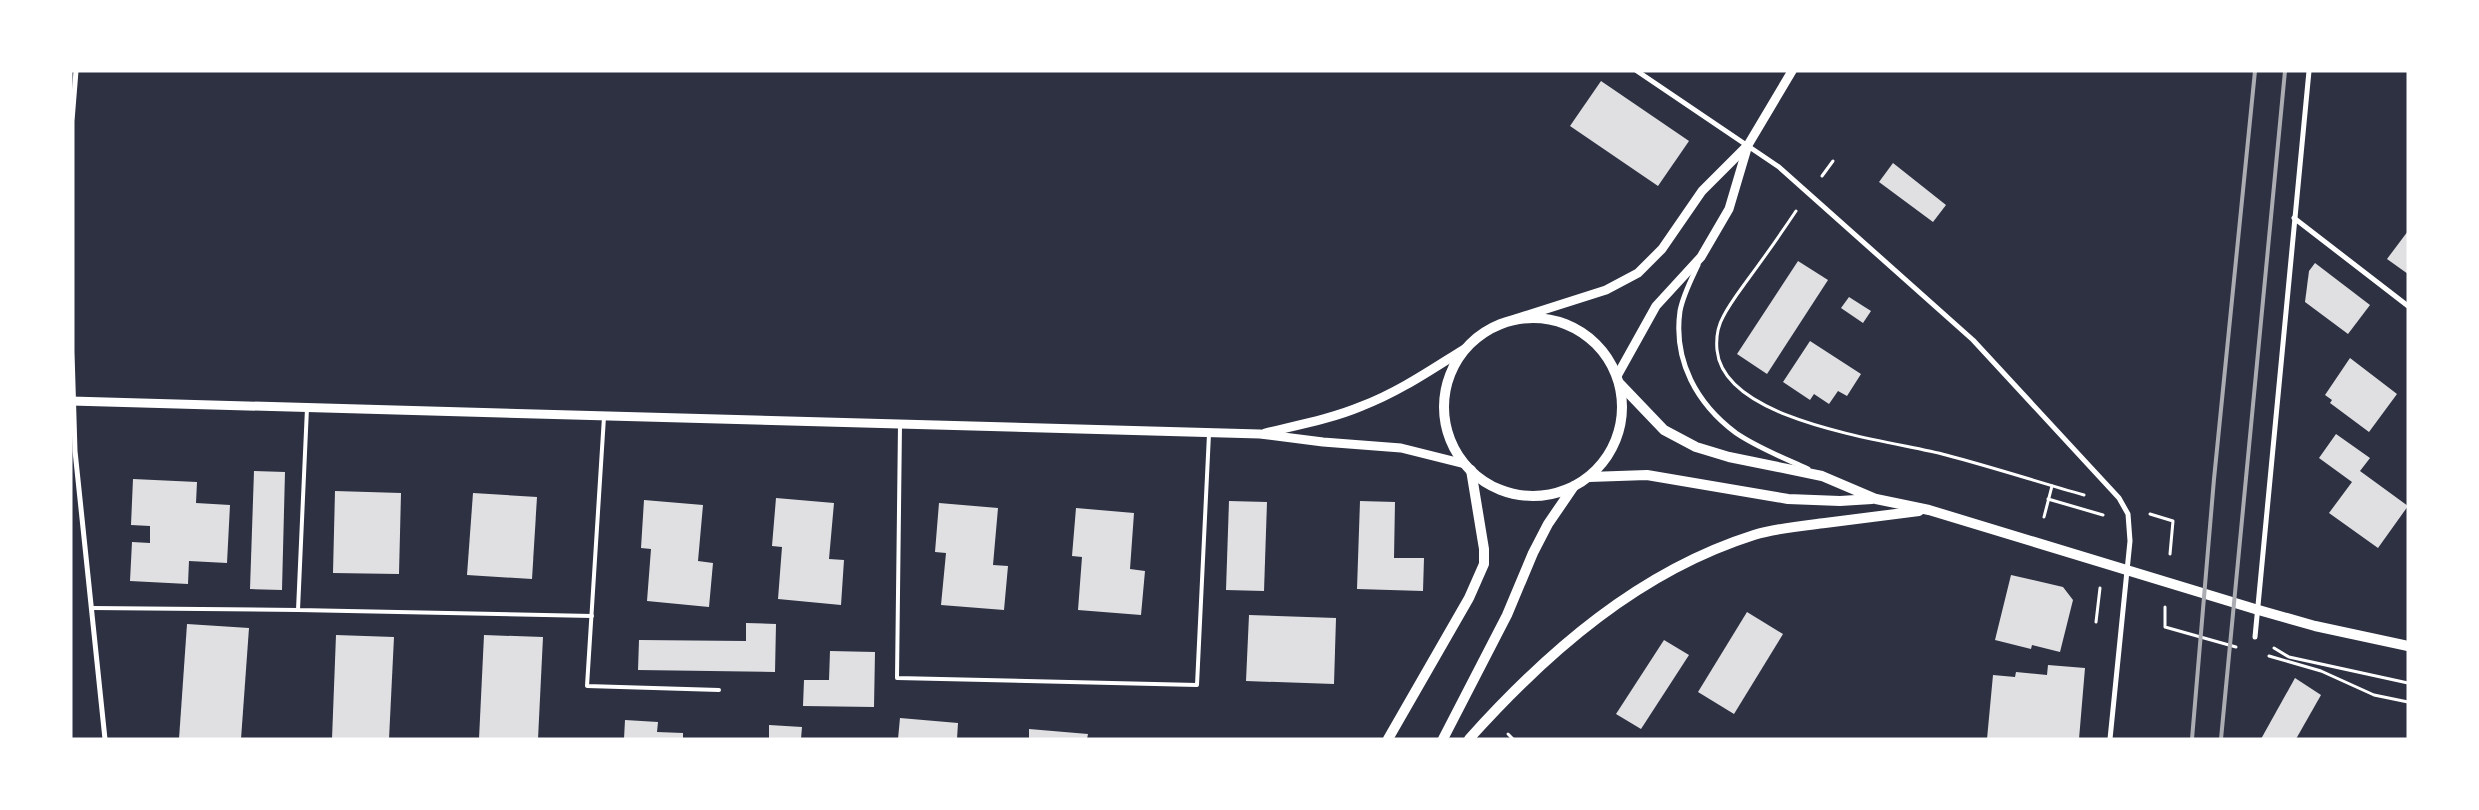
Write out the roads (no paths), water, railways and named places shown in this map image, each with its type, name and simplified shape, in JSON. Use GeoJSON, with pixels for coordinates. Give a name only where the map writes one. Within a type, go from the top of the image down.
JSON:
{"type":"FeatureCollection","features":[{"type":"Feature","properties":{"kind":"main road"},"geometry":{"type":"LineString","coordinates":[[1544,318],[1571,325],[1596,342],[1614,367],[1618,380],[1622,396],[1621,426],[1609,454],[1589,477],[1562,492],[1532,496],[1502,491],[1478,476],[1458,456],[1447,429],[1444,401],[1451,372],[1466,348],[1488,330],[1515,319],[1544,318]]}},
{"type":"Feature","properties":{"kind":"main road"},"geometry":{"type":"LineString","coordinates":[[1618,380],[1655,423],[1675,438],[1714,453],[1822,476],[1876,499],[1929,510],[2255,609],[2315,626],[2408,646]]}},
{"type":"Feature","properties":{"kind":"main road"},"geometry":{"type":"LineString","coordinates":[[1388,739],[1472,591],[1484,564],[1483,540],[1468,467]]}},
{"type":"Feature","properties":{"kind":"main road"},"geometry":{"type":"LineString","coordinates":[[1589,477],[1647,475],[1788,499],[1840,501],[1876,499]]}},
{"type":"Feature","properties":{"kind":"main road"},"geometry":{"type":"LineString","coordinates":[[1443,739],[1507,615],[1544,532],[1576,484]]}},
{"type":"Feature","properties":{"kind":"main road"},"geometry":{"type":"LineString","coordinates":[[1469,739],[1509,694],[1561,647],[1639,588],[1684,562],[1719,547],[1772,530],[1929,510]]}},
{"type":"Feature","properties":{"kind":"street"},"geometry":{"type":"LineString","coordinates":[[76,71],[72,121],[72,401],[75,451],[104,739]]}},
{"type":"Feature","properties":{"kind":"street"},"geometry":{"type":"LineString","coordinates":[[1637,71],[1748,145],[1810,194],[1967,334],[2119,498],[2128,514],[2130,531],[2110,739]]}},
{"type":"Feature","properties":{"kind":"street"},"geometry":{"type":"LineString","coordinates":[[1792,71],[1748,145],[1729,209],[1701,257],[1684,299],[1680,326],[1682,355],[1696,393],[1736,433],[1822,476]]}},
{"type":"Feature","properties":{"kind":"street"},"geometry":{"type":"LineString","coordinates":[[2255,637],[2309,71]]}},
{"type":"Feature","properties":{"kind":"street"},"geometry":{"type":"LineString","coordinates":[[1515,319],[1606,290],[1638,273],[1662,249],[1702,191],[1748,145]]}},
{"type":"Feature","properties":{"kind":"street"},"geometry":{"type":"LineString","coordinates":[[2294,218],[2408,306]]}},
{"type":"Feature","properties":{"kind":"street"},"geometry":{"type":"LineString","coordinates":[[1618,380],[1656,306],[1701,257]]}},
{"type":"Feature","properties":{"kind":"street"},"geometry":{"type":"LineString","coordinates":[[1260,434],[1324,419],[1361,407],[1400,388],[1466,348]]}},
{"type":"Feature","properties":{"kind":"street"},"geometry":{"type":"LineString","coordinates":[[72,401],[1260,434],[1323,442],[1400,448],[1468,467]]}},
{"type":"Feature","properties":{"kind":"lane"},"geometry":{"type":"LineString","coordinates":[[298,610],[307,408]]}},
{"type":"Feature","properties":{"kind":"lane"},"geometry":{"type":"LineString","coordinates":[[604,417],[587,686],[719,690]]}},
{"type":"Feature","properties":{"kind":"lane"},"geometry":{"type":"LineString","coordinates":[[900,424],[897,678],[1197,685],[1209,434]]}},
{"type":"Feature","properties":{"kind":"lane"},"geometry":{"type":"LineString","coordinates":[[92,608],[592,616]]}},
{"type":"Feature","properties":{"kind":"railway"},"geometry":{"type":"LineString","coordinates":[[2192,739],[2214,479],[2255,71]]}},
{"type":"Feature","properties":{"kind":"railway"},"geometry":{"type":"LineString","coordinates":[[2221,739],[2285,71]]}}]}
